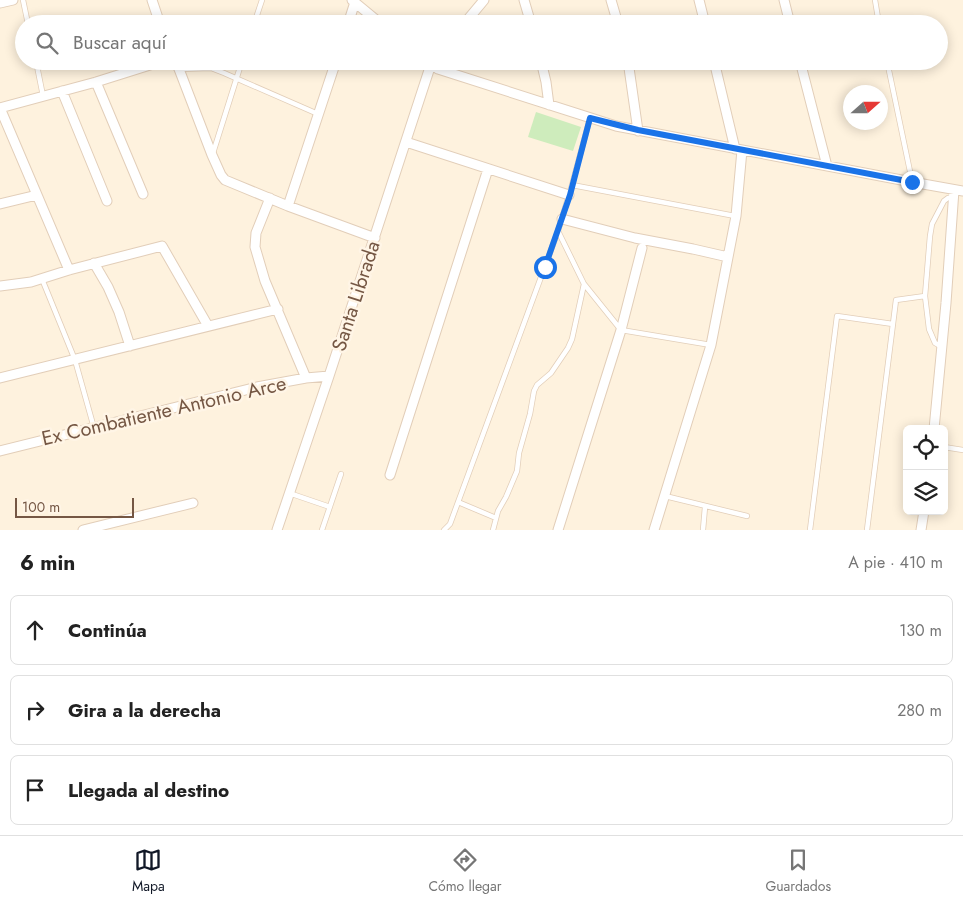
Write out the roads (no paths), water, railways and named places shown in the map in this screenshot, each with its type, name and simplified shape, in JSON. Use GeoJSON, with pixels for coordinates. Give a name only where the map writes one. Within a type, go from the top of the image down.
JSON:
{"type":"FeatureCollection","features":[{"type":"Feature","properties":{"kind":"street"},"geometry":{"type":"LineString","coordinates":[[0,3],[13,0]]}},
{"type":"Feature","properties":{"kind":"street"},"geometry":{"type":"LineString","coordinates":[[472,15],[484,0]]}},
{"type":"Feature","properties":{"kind":"street"},"geometry":{"type":"LineString","coordinates":[[524,0],[528,15]]}},
{"type":"Feature","properties":{"kind":"street"},"geometry":{"type":"LineString","coordinates":[[612,0],[616,15]]}},
{"type":"Feature","properties":{"kind":"street"},"geometry":{"type":"LineString","coordinates":[[699,0],[703,15]]}},
{"type":"Feature","properties":{"kind":"street"},"geometry":{"type":"LineString","coordinates":[[784,0],[788,15]]}},
{"type":"Feature","properties":{"kind":"street"},"geometry":{"type":"LineString","coordinates":[[154,1],[158,15]]}},
{"type":"Feature","properties":{"kind":"street"},"geometry":{"type":"LineString","coordinates":[[350,15],[353,1],[370,15]]}},
{"type":"Feature","properties":{"kind":"street"},"geometry":{"type":"LineString","coordinates":[[69,270],[0,108],[134,70]]}},
{"type":"Feature","properties":{"kind":"street"},"geometry":{"type":"LineString","coordinates":[[179,70],[212,155],[225,180],[288,206],[375,238]]}},
{"type":"Feature","properties":{"kind":"street"},"geometry":{"type":"LineString","coordinates":[[288,206],[333,70]]}},
{"type":"Feature","properties":{"kind":"street","name":"Santa Librada"},"geometry":{"type":"LineString","coordinates":[[276,530],[375,238],[428,70]]}},
{"type":"Feature","properties":{"kind":"street"},"geometry":{"type":"LineString","coordinates":[[441,70],[590,118],[638,130],[912,182],[957,193],[934,425]]}},
{"type":"Feature","properties":{"kind":"street"},"geometry":{"type":"LineString","coordinates":[[543,70],[549,105]]}},
{"type":"Feature","properties":{"kind":"street"},"geometry":{"type":"LineString","coordinates":[[629,70],[638,130]]}},
{"type":"Feature","properties":{"kind":"street"},"geometry":{"type":"LineString","coordinates":[[654,530],[711,345],[736,216],[738,149],[716,70]]}},
{"type":"Feature","properties":{"kind":"street"},"geometry":{"type":"LineString","coordinates":[[802,70],[827,166]]}},
{"type":"Feature","properties":{"kind":"street"},"geometry":{"type":"LineString","coordinates":[[96,82],[143,194]]}},
{"type":"Feature","properties":{"kind":"street"},"geometry":{"type":"LineString","coordinates":[[62,91],[107,201]]}},
{"type":"Feature","properties":{"kind":"street"},"geometry":{"type":"LineString","coordinates":[[406,142],[570,195]]}},
{"type":"Feature","properties":{"kind":"street"},"geometry":{"type":"LineString","coordinates":[[390,474],[488,168]]}},
{"type":"Feature","properties":{"kind":"street"},"geometry":{"type":"LineString","coordinates":[[0,204],[37,195]]}},
{"type":"Feature","properties":{"kind":"street"},"geometry":{"type":"LineString","coordinates":[[270,198],[256,233],[255,247],[266,281],[306,378]]}},
{"type":"Feature","properties":{"kind":"street"},"geometry":{"type":"LineString","coordinates":[[562,220],[635,238],[728,257]]}},
{"type":"Feature","properties":{"kind":"street"},"geometry":{"type":"LineString","coordinates":[[0,286],[31,282],[94,263],[162,246],[208,326]]}},
{"type":"Feature","properties":{"kind":"street"},"geometry":{"type":"LineString","coordinates":[[558,530],[621,330],[642,248]]}},
{"type":"Feature","properties":{"kind":"street"},"geometry":{"type":"LineString","coordinates":[[94,263],[108,287],[119,312],[130,346]]}},
{"type":"Feature","properties":{"kind":"street"},"geometry":{"type":"LineString","coordinates":[[0,378],[278,310]]}},
{"type":"Feature","properties":{"kind":"street","name":"Ex Combatiente Antonio Arce"},"geometry":{"type":"LineString","coordinates":[[0,451],[257,388],[306,378],[329,376]]}},
{"type":"Feature","properties":{"kind":"street"},"geometry":{"type":"LineString","coordinates":[[85,530],[193,503]]}},
{"type":"Feature","properties":{"kind":"street"},"geometry":{"type":"LineString","coordinates":[[921,530],[923,515]]}},
{"type":"Feature","properties":{"kind":"lane"},"geometry":{"type":"LineString","coordinates":[[23,0],[26,15]]}},
{"type":"Feature","properties":{"kind":"lane"},"geometry":{"type":"LineString","coordinates":[[257,15],[262,0]]}},
{"type":"Feature","properties":{"kind":"lane"},"geometry":{"type":"LineString","coordinates":[[874,0],[877,15]]}},
{"type":"Feature","properties":{"kind":"lane"},"geometry":{"type":"LineString","coordinates":[[38,70],[43,96]]}},
{"type":"Feature","properties":{"kind":"lane"},"geometry":{"type":"LineString","coordinates":[[216,70],[319,114]]}},
{"type":"Feature","properties":{"kind":"lane"},"geometry":{"type":"LineString","coordinates":[[212,155],[239,70]]}},
{"type":"Feature","properties":{"kind":"lane"},"geometry":{"type":"LineString","coordinates":[[889,70],[912,182]]}},
{"type":"Feature","properties":{"kind":"lane"},"geometry":{"type":"LineString","coordinates":[[444,530],[450,524],[562,220],[590,118]]}},
{"type":"Feature","properties":{"kind":"lane"},"geometry":{"type":"LineString","coordinates":[[572,185],[736,216]]}},
{"type":"Feature","properties":{"kind":"lane"},"geometry":{"type":"LineString","coordinates":[[942,348],[935,343],[929,329],[925,296],[930,236],[932,224],[944,201],[957,193]]}},
{"type":"Feature","properties":{"kind":"lane"},"geometry":{"type":"LineString","coordinates":[[558,230],[584,284],[621,330],[711,345]]}},
{"type":"Feature","properties":{"kind":"lane"},"geometry":{"type":"LineString","coordinates":[[42,279],[75,360],[94,428]]}},
{"type":"Feature","properties":{"kind":"lane"},"geometry":{"type":"LineString","coordinates":[[493,530],[498,511],[517,471],[519,453],[530,414],[534,390],[551,373],[568,348],[572,339],[584,284]]}},
{"type":"Feature","properties":{"kind":"lane"},"geometry":{"type":"LineString","coordinates":[[867,530],[896,300],[925,296]]}},
{"type":"Feature","properties":{"kind":"lane"},"geometry":{"type":"LineString","coordinates":[[810,530],[837,316],[893,324]]}},
{"type":"Feature","properties":{"kind":"lane"},"geometry":{"type":"LineString","coordinates":[[948,448],[963,450]]}},
{"type":"Feature","properties":{"kind":"lane"},"geometry":{"type":"LineString","coordinates":[[322,530],[341,474]]}},
{"type":"Feature","properties":{"kind":"lane"},"geometry":{"type":"LineString","coordinates":[[289,493],[330,507]]}},
{"type":"Feature","properties":{"kind":"lane"},"geometry":{"type":"LineString","coordinates":[[665,496],[747,516]]}},
{"type":"Feature","properties":{"kind":"lane"},"geometry":{"type":"LineString","coordinates":[[458,502],[496,518]]}},
{"type":"Feature","properties":{"kind":"lane"},"geometry":{"type":"LineString","coordinates":[[703,530],[705,507]]}}]}
